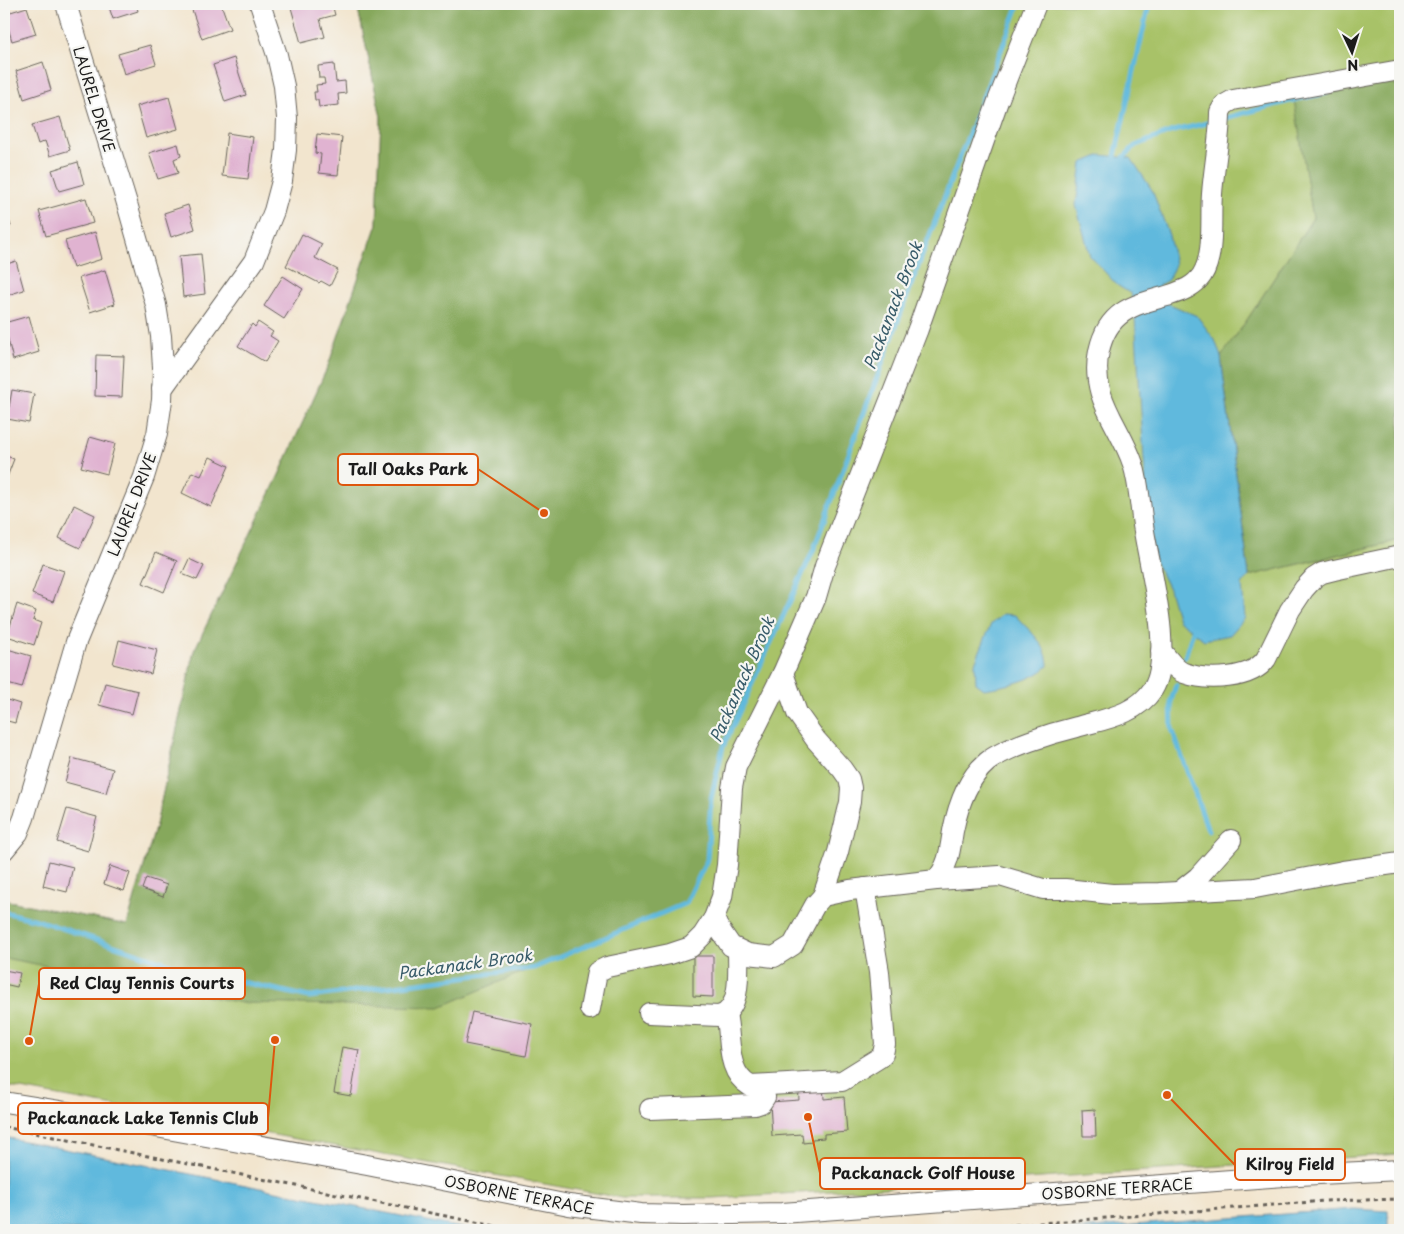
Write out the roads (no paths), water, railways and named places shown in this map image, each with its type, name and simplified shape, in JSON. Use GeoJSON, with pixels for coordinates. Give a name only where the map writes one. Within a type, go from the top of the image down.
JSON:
{"type":"FeatureCollection","features":[{"type":"Feature","properties":{"kind":"street","name":"LAUREL DRIVE"},"geometry":{"type":"LineString","coordinates":[[4,850],[18,833],[24,818],[76,642],[144,477],[157,434],[162,389],[161,336],[156,305],[66,4]]}},
{"type":"Feature","properties":{"kind":"street"},"geometry":{"type":"LineString","coordinates":[[162,389],[254,261],[274,210],[282,181],[287,126],[284,86],[277,55],[260,4]]}},
{"type":"Feature","properties":{"kind":"street"},"geometry":{"type":"LineString","coordinates":[[691,947],[703,935],[714,918],[722,897],[727,865],[732,788],[736,767],[783,673],[816,597],[825,566],[918,329],[998,101],[1036,4]]}},
{"type":"Feature","properties":{"kind":"street"},"geometry":{"type":"LineString","coordinates":[[936,880],[944,871],[948,862],[956,820],[967,788],[986,763],[1013,748],[1076,727],[1120,715],[1139,704],[1154,687],[1159,673],[1161,652],[1157,594],[1148,557],[1134,468],[1106,410],[1100,392],[1097,369],[1098,353],[1109,325],[1119,313],[1130,306],[1184,291],[1195,284],[1202,274],[1207,262],[1220,120],[1224,105],[1233,100],[1400,70]]}},
{"type":"Feature","properties":{"kind":"street"},"geometry":{"type":"LineString","coordinates":[[1154,687],[1183,673],[1220,677],[1240,675],[1256,669],[1262,665],[1269,654],[1295,601],[1314,578],[1322,573],[1400,556]]}},
{"type":"Feature","properties":{"kind":"street"},"geometry":{"type":"LineString","coordinates":[[1161,652],[1183,673]]}},
{"type":"Feature","properties":{"kind":"street"},"geometry":{"type":"LineString","coordinates":[[590,1009],[597,972],[601,970],[670,954],[691,947],[735,949],[766,957],[774,957],[793,945],[815,905],[823,896],[838,852],[850,802],[851,788],[849,779],[842,769],[816,740],[797,713],[783,673]]}},
{"type":"Feature","properties":{"kind":"street"},"geometry":{"type":"LineString","coordinates":[[1179,892],[1198,877],[1231,840]]}},
{"type":"Feature","properties":{"kind":"street"},"geometry":{"type":"LineString","coordinates":[[823,896],[865,888],[936,880],[1000,876],[1043,889],[1065,888],[1112,894],[1228,890],[1262,887],[1343,871],[1400,863]]}},
{"type":"Feature","properties":{"kind":"street"},"geometry":{"type":"LineString","coordinates":[[726,1014],[730,1034],[731,1059],[745,1083],[750,1086],[842,1081],[864,1069],[883,1054],[885,1044],[879,972],[865,888]]}},
{"type":"Feature","properties":{"kind":"street"},"geometry":{"type":"LineString","coordinates":[[649,1012],[719,1016],[726,1014],[733,1004],[737,992],[735,949],[714,918]]}},
{"type":"Feature","properties":{"kind":"street"},"geometry":{"type":"LineString","coordinates":[[650,1109],[755,1105],[761,1103],[765,1098],[758,1086]]}},
{"type":"Feature","properties":{"kind":"street","name":"OSBORNE TERRACE"},"geometry":{"type":"LineString","coordinates":[[4,1102],[123,1121],[367,1165],[569,1205],[641,1214],[782,1213],[1289,1176],[1400,1170]]}},
{"type":"Feature","properties":{"kind":"water"},"geometry":{"type":"Polygon","coordinates":[[[1101,155],[1131,158],[1152,190],[1169,235],[1175,265],[1168,280],[1159,285],[1165,302],[1197,316],[1215,340],[1221,357],[1249,576],[1242,585],[1245,618],[1230,635],[1204,640],[1178,620],[1169,589],[1155,561],[1148,523],[1135,316],[1131,294],[1117,285],[1090,256],[1076,205],[1082,163],[1101,155]]]}},
{"type":"Feature","properties":{"kind":"water"},"geometry":{"type":"Polygon","coordinates":[[[1003,614],[1015,615],[1037,638],[1045,651],[1048,666],[1027,679],[984,689],[976,683],[975,663],[991,624],[1003,614]]]}},
{"type":"Feature","properties":{"kind":"water"},"geometry":{"type":"Polygon","coordinates":[[[4,1137],[472,1230],[4,1230],[4,1137]]]}},
{"type":"Feature","properties":{"kind":"water"},"geometry":{"type":"Polygon","coordinates":[[[1354,1209],[1388,1211],[1388,1230],[1065,1230],[1354,1209]]]}},
{"type":"Feature","properties":{"kind":"waterway","name":"Packanack Brook"},"geometry":{"type":"LineString","coordinates":[[4,912],[37,920],[188,970],[309,997],[534,968],[686,903],[707,860],[711,799],[723,747],[813,551],[929,237],[1019,4]]}},
{"type":"Feature","properties":{"kind":"waterway"},"geometry":{"type":"LineString","coordinates":[[1115,156],[1149,4]]}},
{"type":"Feature","properties":{"kind":"waterway"},"geometry":{"type":"LineString","coordinates":[[1225,118],[1326,93]]}},
{"type":"Feature","properties":{"kind":"waterway"},"geometry":{"type":"LineString","coordinates":[[1124,157],[1135,146],[1170,132],[1215,121]]}},
{"type":"Feature","properties":{"kind":"waterway"},"geometry":{"type":"LineString","coordinates":[[1185,657],[1193,631]]}},
{"type":"Feature","properties":{"kind":"waterway"},"geometry":{"type":"LineString","coordinates":[[1176,685],[1171,701],[1172,729],[1208,830]]}},
{"type":"Feature","properties":{"kind":"place","name":"Tall Oaks Park"},"geometry":{"type":"Point","coordinates":[544,513]}},
{"type":"Feature","properties":{"kind":"place","name":"Packanack Lake Tennis Club"},"geometry":{"type":"Point","coordinates":[275,1040]}},
{"type":"Feature","properties":{"kind":"place","name":"Red Clay Tennis Courts"},"geometry":{"type":"Point","coordinates":[29,1041]}},
{"type":"Feature","properties":{"kind":"place","name":"Kilroy Field"},"geometry":{"type":"Point","coordinates":[1167,1095]}},
{"type":"Feature","properties":{"kind":"place","name":"Packanack Golf House"},"geometry":{"type":"Point","coordinates":[808,1117]}}]}
